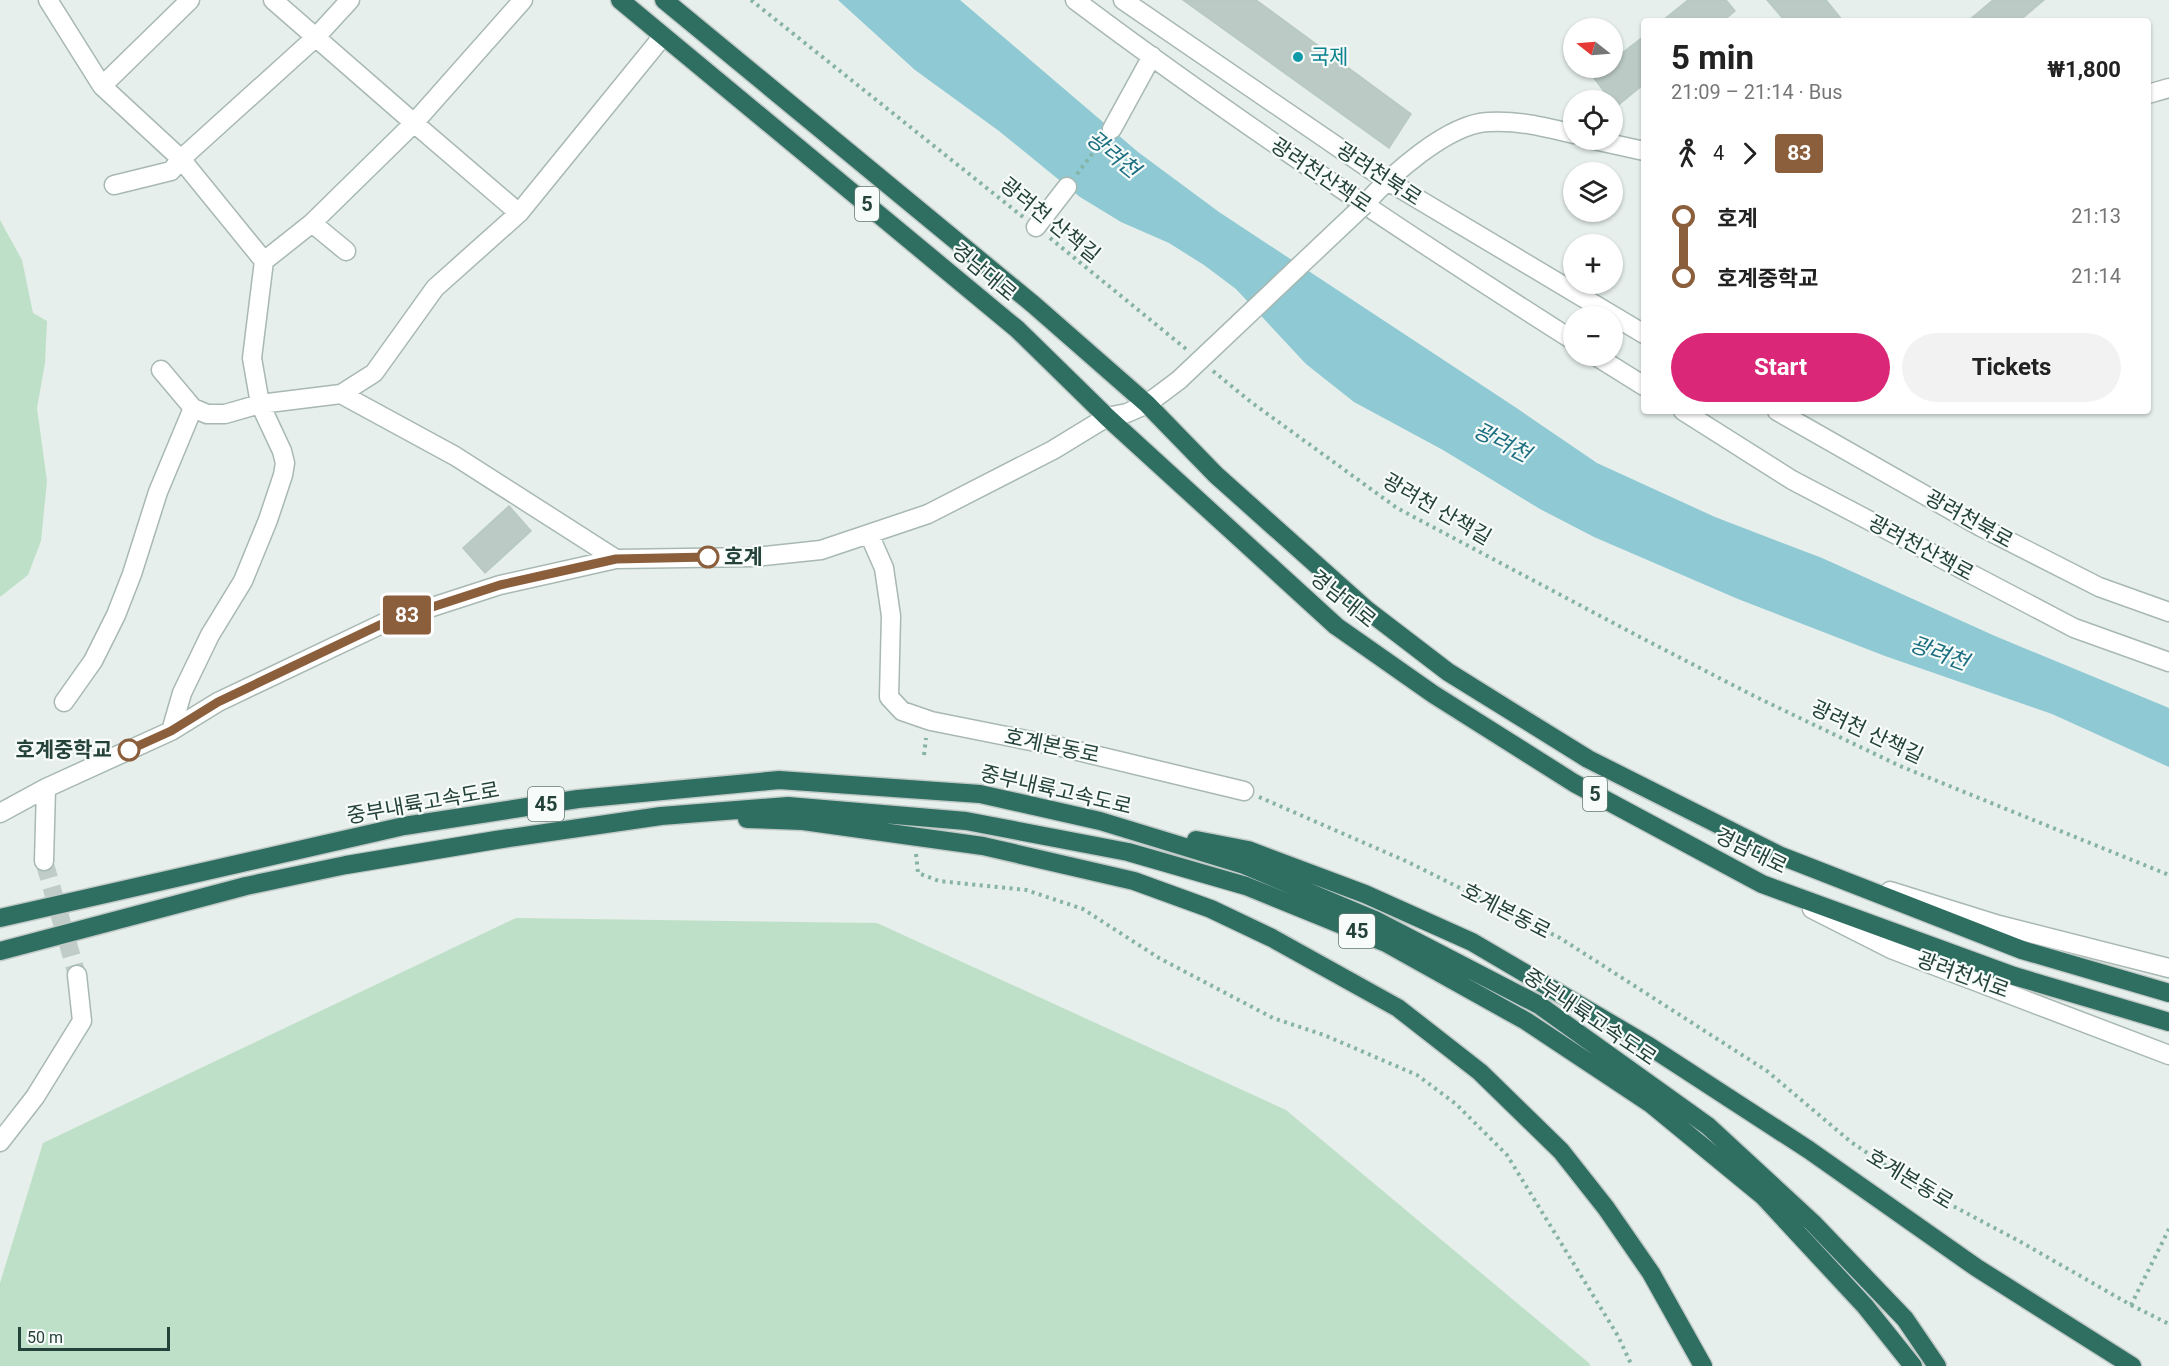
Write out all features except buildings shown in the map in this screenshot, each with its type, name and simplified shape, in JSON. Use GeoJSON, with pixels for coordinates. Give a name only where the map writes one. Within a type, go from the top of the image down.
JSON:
{"type":"FeatureCollection","features":[{"type":"Feature","properties":{"kind":"highway","name":"경남대로"},"geometry":{"type":"LineString","coordinates":[[620,0],[1017,329],[1107,417],[1336,626],[1433,694],[1574,783],[1762,884],[2014,976],[2169,1022]]}},
{"type":"Feature","properties":{"kind":"highway","name":"경남대로"},"geometry":{"type":"LineString","coordinates":[[664,0],[1034,305],[1147,404],[1216,476],[1358,602],[1448,672],[1588,759],[1781,856],[2022,950],[2169,993]]}},
{"type":"Feature","properties":{"kind":"highway","name":"중부내륙고속도로"},"geometry":{"type":"LineString","coordinates":[[0,918],[404,826],[578,799],[755,782],[779,780],[980,794],[1100,821],[1244,865],[1375,920],[1539,1005],[1708,1126],[1814,1222],[1905,1319],[1937,1366]]}},
{"type":"Feature","properties":{"kind":"highway","name":"중부내륙고속도로"},"geometry":{"type":"LineString","coordinates":[[0,951],[157,908],[313,872],[496,840],[661,816],[788,806],[966,821],[1128,852],[1246,886],[1386,943],[1526,1021],[1651,1104],[1763,1196],[1865,1306],[1913,1366]]}},
{"type":"Feature","properties":{"kind":"highway"},"geometry":{"type":"LineString","coordinates":[[661,816],[803,821],[983,846],[1134,880],[1210,909],[1272,938],[1398,1008],[1480,1072],[1561,1151],[1606,1208],[1651,1274],[1703,1366]]}},
{"type":"Feature","properties":{"kind":"highway"},"geometry":{"type":"LineString","coordinates":[[1100,821],[1248,850],[1365,894],[1472,942],[1649,1046],[1809,1150],[1977,1268],[2132,1366]]}},
{"type":"Feature","properties":{"kind":"street"},"geometry":{"type":"LineString","coordinates":[[48,0],[102,86],[182,159],[264,261]]}},
{"type":"Feature","properties":{"kind":"street"},"geometry":{"type":"LineString","coordinates":[[102,86],[190,0]]}},
{"type":"Feature","properties":{"kind":"street"},"geometry":{"type":"LineString","coordinates":[[273,0],[519,213]]}},
{"type":"Feature","properties":{"kind":"street"},"geometry":{"type":"LineString","coordinates":[[114,184],[171,171],[316,37],[350,0]]}},
{"type":"Feature","properties":{"kind":"street"},"geometry":{"type":"LineString","coordinates":[[171,731],[187,683],[210,635],[243,581],[268,520],[283,475],[285,463],[282,451],[260,404],[252,358],[264,261],[312,223],[414,123],[523,0]]}},
{"type":"Feature","properties":{"kind":"street","name":"광려천산책로"},"geometry":{"type":"LineString","coordinates":[[1075,0],[1245,124],[1424,245],[1563,334]]}},
{"type":"Feature","properties":{"kind":"street","name":"광려천북로"},"geometry":{"type":"LineString","coordinates":[[1123,0],[1386,180],[1641,332]]}},
{"type":"Feature","properties":{"kind":"street"},"geometry":{"type":"LineString","coordinates":[[161,370],[193,408],[207,414],[225,414],[260,404],[341,394],[374,374],[435,288],[519,213],[663,36]]}},
{"type":"Feature","properties":{"kind":"street"},"geometry":{"type":"LineString","coordinates":[[1112,129],[1152,56]]}},
{"type":"Feature","properties":{"kind":"street"},"geometry":{"type":"LineString","coordinates":[[2151,93],[2169,88]]}},
{"type":"Feature","properties":{"kind":"street"},"geometry":{"type":"LineString","coordinates":[[0,813],[46,788],[171,731],[218,702],[386,622],[500,585],[616,559],[755,557],[821,550],[928,514],[1053,450],[1107,417],[1126,413],[1147,404],[1179,380],[1364,205],[1386,180],[1446,136],[1485,122],[1526,122],[1563,131]]}},
{"type":"Feature","properties":{"kind":"street"},"geometry":{"type":"LineString","coordinates":[[1623,146],[1641,150]]}},
{"type":"Feature","properties":{"kind":"street"},"geometry":{"type":"LineString","coordinates":[[1036,227],[1067,187]]}},
{"type":"Feature","properties":{"kind":"street"},"geometry":{"type":"LineString","coordinates":[[312,223],[346,251]]}},
{"type":"Feature","properties":{"kind":"street"},"geometry":{"type":"LineString","coordinates":[[1612,366],[1641,384]]}},
{"type":"Feature","properties":{"kind":"street"},"geometry":{"type":"LineString","coordinates":[[341,394],[455,456],[616,559]]}},
{"type":"Feature","properties":{"kind":"street"},"geometry":{"type":"LineString","coordinates":[[64,702],[93,661],[116,615],[132,574],[158,492],[193,408]]}},
{"type":"Feature","properties":{"kind":"street","name":"광려천산책로"},"geometry":{"type":"LineString","coordinates":[[1688,414],[1792,480],[2074,628],[2169,662]]}},
{"type":"Feature","properties":{"kind":"street","name":"광려천북로"},"geometry":{"type":"LineString","coordinates":[[1782,414],[1981,528],[2099,587],[2169,612]]}},
{"type":"Feature","properties":{"kind":"street","name":"호계본동로"},"geometry":{"type":"LineString","coordinates":[[869,534],[884,568],[891,616],[889,697],[902,711],[931,721],[1061,747],[1244,791]]}},
{"type":"Feature","properties":{"kind":"street"},"geometry":{"type":"LineString","coordinates":[[44,861],[46,788]]}},
{"type":"Feature","properties":{"kind":"street"},"geometry":{"type":"LineString","coordinates":[[1781,856],[1999,925],[2169,968]]}},
{"type":"Feature","properties":{"kind":"street","name":"광려천서로"},"geometry":{"type":"LineString","coordinates":[[1762,884],[1891,949],[2169,1054]]}},
{"type":"Feature","properties":{"kind":"street"},"geometry":{"type":"LineString","coordinates":[[0,1142],[35,1097],[82,1020],[77,975]]}},
{"type":"Feature","properties":{"kind":"path","name":"광려천 산책길"},"geometry":{"type":"LineString","coordinates":[[751,0],[1188,351]]}},
{"type":"Feature","properties":{"kind":"path"},"geometry":{"type":"LineString","coordinates":[[1067,187],[1112,129]]}},
{"type":"Feature","properties":{"kind":"path","name":"광려천 산책길"},"geometry":{"type":"LineString","coordinates":[[1206,365],[1251,402],[1397,508],[1636,635],[1756,697],[1900,766],[2169,875]]}},
{"type":"Feature","properties":{"kind":"path","name":"호계본동로"},"geometry":{"type":"LineString","coordinates":[[1244,791],[1408,862],[1560,938],[1767,1071],[1851,1142],[1921,1189],[2169,1324]]}},
{"type":"Feature","properties":{"kind":"path"},"geometry":{"type":"LineString","coordinates":[[915,850],[918,873],[939,881],[1026,890],[1083,909],[1159,958],[1273,1018],[1324,1035],[1417,1075],[1456,1104],[1507,1155],[1618,1336],[1632,1366]]}},
{"type":"Feature","properties":{"kind":"path"},"geometry":{"type":"LineString","coordinates":[[2131,1305],[2169,1229]]}},
{"type":"Feature","properties":{"kind":"green space"},"geometry":{"type":"Polygon","coordinates":[[[0,220],[22,260],[33,313],[47,321],[45,363],[37,408],[47,481],[41,541],[28,575],[0,597],[0,220]]]}},
{"type":"Feature","properties":{"kind":"green space"},"geometry":{"type":"Polygon","coordinates":[[[516,918],[877,923],[1286,1110],[1590,1366],[0,1366],[0,1283],[43,1143],[516,918]]]}},
{"type":"Feature","properties":{"kind":"water","name":"광려천"},"geometry":{"type":"Polygon","coordinates":[[[838,0],[960,0],[1138,152],[1219,212],[1597,463],[1715,517],[1822,558],[1995,636],[2169,708],[2169,767],[2052,714],[1885,656],[1738,599],[1594,537],[1540,509],[1443,450],[1354,402],[1306,364],[1236,289],[1169,243],[1121,222],[1080,197],[999,131],[915,70],[838,0]]]}},
{"type":"Feature","properties":{"kind":"tunnel"},"geometry":{"type":"LineString","coordinates":[[44,861],[77,975]]}},
{"type":"Feature","properties":{"kind":"bus line","name":"83"},"geometry":{"type":"LineString","coordinates":[[129,750],[171,731],[218,702],[386,622],[500,585],[616,559],[708,557]]}},
{"type":"Feature","properties":{"kind":"place","name":"국제"},"geometry":{"type":"Point","coordinates":[1298,57]}},
{"type":"Feature","properties":{"kind":"place","name":"호계"},"geometry":{"type":"Point","coordinates":[708,557]}},
{"type":"Feature","properties":{"kind":"place","name":"호계중학교"},"geometry":{"type":"Point","coordinates":[129,750]}}]}
